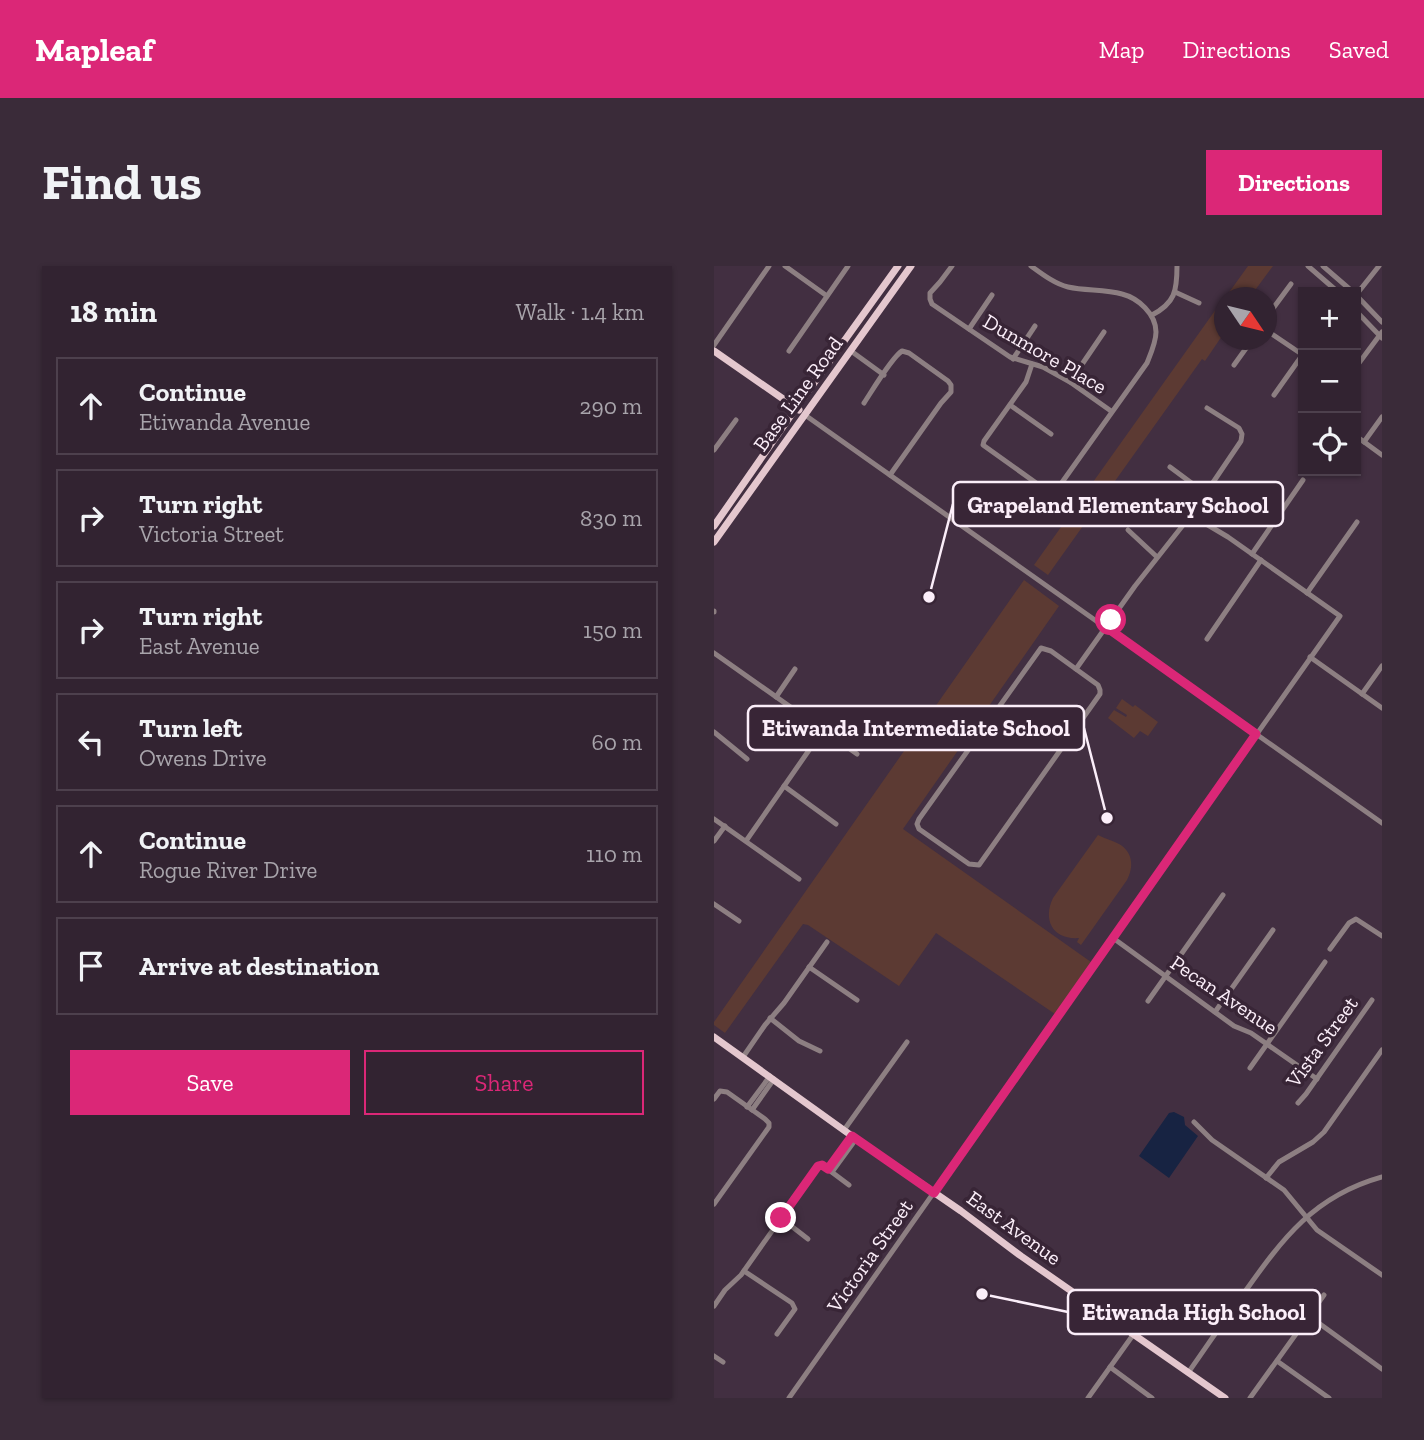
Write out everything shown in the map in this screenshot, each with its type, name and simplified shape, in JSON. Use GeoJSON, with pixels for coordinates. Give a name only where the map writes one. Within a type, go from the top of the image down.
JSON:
{"type":"FeatureCollection","features":[{"type":"Feature","properties":{"kind":"main road","name":"Base Line Road"},"geometry":{"type":"LineString","coordinates":[[714,525],[898,266]]}},
{"type":"Feature","properties":{"kind":"main road","name":"Base Line Road"},"geometry":{"type":"LineString","coordinates":[[714,542],[911,266]]}},
{"type":"Feature","properties":{"kind":"main road"},"geometry":{"type":"LineString","coordinates":[[714,351],[805,415]]}},
{"type":"Feature","properties":{"kind":"main road","name":"East Avenue"},"geometry":{"type":"LineString","coordinates":[[714,1037],[1225,1398]]}},
{"type":"Feature","properties":{"kind":"street"},"geometry":{"type":"LineString","coordinates":[[714,345],[769,266]]}},
{"type":"Feature","properties":{"kind":"street"},"geometry":{"type":"LineString","coordinates":[[785,266],[827,296]]}},
{"type":"Feature","properties":{"kind":"street"},"geometry":{"type":"LineString","coordinates":[[789,351],[848,266]]}},
{"type":"Feature","properties":{"kind":"street","name":"Dunmore Place"},"geometry":{"type":"LineString","coordinates":[[952,266],[930,293],[932,304],[1013,359],[1043,367],[1111,411]]}},
{"type":"Feature","properties":{"kind":"street"},"geometry":{"type":"LineString","coordinates":[[1031,266],[1066,287],[1125,294],[1142,304],[1152,315],[1156,330],[1147,363],[1053,495],[983,445],[1026,382],[1032,364]]}},
{"type":"Feature","properties":{"kind":"street"},"geometry":{"type":"LineString","coordinates":[[1152,315],[1163,309],[1175,292],[1177,266]]}},
{"type":"Feature","properties":{"kind":"street"},"geometry":{"type":"LineString","coordinates":[[1307,266],[1332,287]]}},
{"type":"Feature","properties":{"kind":"street"},"geometry":{"type":"LineString","coordinates":[[1323,266],[1347,287]]}},
{"type":"Feature","properties":{"kind":"street"},"geometry":{"type":"LineString","coordinates":[[1361,287],[1380,266]]}},
{"type":"Feature","properties":{"kind":"street"},"geometry":{"type":"LineString","coordinates":[[1277,303],[1291,284]]}},
{"type":"Feature","properties":{"kind":"street"},"geometry":{"type":"LineString","coordinates":[[1175,292],[1199,303]]}},
{"type":"Feature","properties":{"kind":"street"},"geometry":{"type":"LineString","coordinates":[[969,329],[992,295]]}},
{"type":"Feature","properties":{"kind":"street"},"geometry":{"type":"LineString","coordinates":[[1361,300],[1382,322]]}},
{"type":"Feature","properties":{"kind":"street"},"geometry":{"type":"LineString","coordinates":[[1361,316],[1381,335],[1361,361]]}},
{"type":"Feature","properties":{"kind":"street"},"geometry":{"type":"LineString","coordinates":[[1013,359],[1035,326]]}},
{"type":"Feature","properties":{"kind":"street"},"geometry":{"type":"LineString","coordinates":[[1069,382],[1104,332]]}},
{"type":"Feature","properties":{"kind":"street"},"geometry":{"type":"LineString","coordinates":[[1277,337],[1298,352]]}},
{"type":"Feature","properties":{"kind":"street"},"geometry":{"type":"LineString","coordinates":[[1234,365],[1245,350]]}},
{"type":"Feature","properties":{"kind":"street"},"geometry":{"type":"LineString","coordinates":[[851,351],[884,374]]}},
{"type":"Feature","properties":{"kind":"street"},"geometry":{"type":"LineString","coordinates":[[864,403],[895,356],[902,351],[909,353],[951,385],[951,392],[890,475]]}},
{"type":"Feature","properties":{"kind":"street"},"geometry":{"type":"LineString","coordinates":[[1274,395],[1298,362]]}},
{"type":"Feature","properties":{"kind":"street"},"geometry":{"type":"LineString","coordinates":[[1010,405],[1051,434]]}},
{"type":"Feature","properties":{"kind":"street"},"geometry":{"type":"LineString","coordinates":[[1076,669],[1157,557],[1191,515],[1241,441],[1242,434],[1238,428],[1207,408]]}},
{"type":"Feature","properties":{"kind":"street"},"geometry":{"type":"LineString","coordinates":[[805,415],[1382,823]]}},
{"type":"Feature","properties":{"kind":"street"},"geometry":{"type":"LineString","coordinates":[[1364,442],[1382,417]]}},
{"type":"Feature","properties":{"kind":"street"},"geometry":{"type":"LineString","coordinates":[[714,450],[736,420]]}},
{"type":"Feature","properties":{"kind":"street"},"geometry":{"type":"LineString","coordinates":[[1361,440],[1382,455]]}},
{"type":"Feature","properties":{"kind":"street"},"geometry":{"type":"LineString","coordinates":[[1170,467],[1205,493]]}},
{"type":"Feature","properties":{"kind":"street"},"geometry":{"type":"LineString","coordinates":[[1252,554],[1303,480]]}},
{"type":"Feature","properties":{"kind":"street"},"geometry":{"type":"LineString","coordinates":[[1191,515],[1307,593],[1357,522]]}},
{"type":"Feature","properties":{"kind":"street"},"geometry":{"type":"LineString","coordinates":[[1128,530],[1157,557]]}},
{"type":"Feature","properties":{"kind":"street"},"geometry":{"type":"LineString","coordinates":[[1206,639],[1261,560]]}},
{"type":"Feature","properties":{"kind":"street","name":"Victoria Street"},"geometry":{"type":"LineString","coordinates":[[789,1398],[1340,616],[1307,593]]}},
{"type":"Feature","properties":{"kind":"street"},"geometry":{"type":"LineString","coordinates":[[1041,648],[1048,649],[1076,669],[1098,685],[1100,694],[979,865],[969,864],[919,829],[919,819],[1041,648]]}},
{"type":"Feature","properties":{"kind":"street"},"geometry":{"type":"LineString","coordinates":[[714,653],[857,754]]}},
{"type":"Feature","properties":{"kind":"street"},"geometry":{"type":"LineString","coordinates":[[1310,657],[1382,708]]}},
{"type":"Feature","properties":{"kind":"street"},"geometry":{"type":"LineString","coordinates":[[1362,694],[1382,666]]}},
{"type":"Feature","properties":{"kind":"street"},"geometry":{"type":"LineString","coordinates":[[776,697],[795,669]]}},
{"type":"Feature","properties":{"kind":"street"},"geometry":{"type":"LineString","coordinates":[[746,841],[823,730]]}},
{"type":"Feature","properties":{"kind":"street"},"geometry":{"type":"LineString","coordinates":[[714,732],[747,759]]}},
{"type":"Feature","properties":{"kind":"street"},"geometry":{"type":"LineString","coordinates":[[784,786],[836,824]]}},
{"type":"Feature","properties":{"kind":"street"},"geometry":{"type":"LineString","coordinates":[[714,819],[799,879]]}},
{"type":"Feature","properties":{"kind":"street"},"geometry":{"type":"LineString","coordinates":[[714,841],[725,826]]}},
{"type":"Feature","properties":{"kind":"street"},"geometry":{"type":"LineString","coordinates":[[1148,1001],[1223,895]]}},
{"type":"Feature","properties":{"kind":"street"},"geometry":{"type":"LineString","coordinates":[[714,904],[739,921]]}},
{"type":"Feature","properties":{"kind":"street"},"geometry":{"type":"LineString","coordinates":[[1330,949],[1349,923],[1356,919],[1382,936]]}},
{"type":"Feature","properties":{"kind":"street"},"geometry":{"type":"LineString","coordinates":[[1215,1012],[1273,930]]}},
{"type":"Feature","properties":{"kind":"street","name":"Pecan Avenue"},"geometry":{"type":"LineString","coordinates":[[1113,938],[1234,1026],[1241,1027],[1317,1079]]}},
{"type":"Feature","properties":{"kind":"street"},"geometry":{"type":"LineString","coordinates":[[743,1057],[827,942]]}},
{"type":"Feature","properties":{"kind":"street"},"geometry":{"type":"LineString","coordinates":[[1250,1068],[1325,962]]}},
{"type":"Feature","properties":{"kind":"street"},"geometry":{"type":"LineString","coordinates":[[809,967],[857,1000]]}},
{"type":"Feature","properties":{"kind":"street","name":"Vista Street"},"geometry":{"type":"LineString","coordinates":[[1298,1103],[1372,1000]]}},
{"type":"Feature","properties":{"kind":"street"},"geometry":{"type":"LineString","coordinates":[[771,1018],[799,1041],[820,1051]]}},
{"type":"Feature","properties":{"kind":"street"},"geometry":{"type":"LineString","coordinates":[[844,1130],[907,1042]]}},
{"type":"Feature","properties":{"kind":"street"},"geometry":{"type":"LineString","coordinates":[[1266,1178],[1284,1158],[1313,1142],[1324,1132],[1382,1050]]}},
{"type":"Feature","properties":{"kind":"street"},"geometry":{"type":"LineString","coordinates":[[1374,1062],[1382,1068]]}},
{"type":"Feature","properties":{"kind":"street"},"geometry":{"type":"LineString","coordinates":[[750,1109],[772,1077]]}},
{"type":"Feature","properties":{"kind":"street"},"geometry":{"type":"LineString","coordinates":[[714,1099],[723,1090],[769,1123],[714,1204]]}},
{"type":"Feature","properties":{"kind":"street"},"geometry":{"type":"LineString","coordinates":[[1194,1122],[1212,1140],[1284,1190],[1317,1230],[1382,1275]]}},
{"type":"Feature","properties":{"kind":"street"},"geometry":{"type":"LineString","coordinates":[[830,1171],[854,1137]]}},
{"type":"Feature","properties":{"kind":"street"},"geometry":{"type":"LineString","coordinates":[[714,1306],[744,1270],[818,1166],[822,1165],[849,1185]]}},
{"type":"Feature","properties":{"kind":"street"},"geometry":{"type":"LineString","coordinates":[[1188,1373],[1272,1254],[1306,1217],[1344,1191],[1382,1177]]}},
{"type":"Feature","properties":{"kind":"street"},"geometry":{"type":"LineString","coordinates":[[781,1218],[808,1239]]}},
{"type":"Feature","properties":{"kind":"street"},"geometry":{"type":"LineString","coordinates":[[744,1270],[792,1303],[795,1309],[792,1315],[776,1334]]}},
{"type":"Feature","properties":{"kind":"street"},"geometry":{"type":"LineString","coordinates":[[714,1291],[721,1296]]}},
{"type":"Feature","properties":{"kind":"street"},"geometry":{"type":"LineString","coordinates":[[1250,1398],[1324,1295]]}},
{"type":"Feature","properties":{"kind":"street"},"geometry":{"type":"LineString","coordinates":[[1309,1316],[1382,1369]]}},
{"type":"Feature","properties":{"kind":"street"},"geometry":{"type":"LineString","coordinates":[[1088,1398],[1133,1335]]}},
{"type":"Feature","properties":{"kind":"street"},"geometry":{"type":"LineString","coordinates":[[714,1356],[723,1362]]}},
{"type":"Feature","properties":{"kind":"street"},"geometry":{"type":"LineString","coordinates":[[1276,1361],[1329,1398]]}},
{"type":"Feature","properties":{"kind":"street"},"geometry":{"type":"LineString","coordinates":[[1110,1367],[1152,1398]]}},
{"type":"Feature","properties":{"kind":"shaded area"},"geometry":{"type":"Polygon","coordinates":[[[1248,266],[1273,266],[1257,287],[1233,287],[1248,266]]]}},
{"type":"Feature","properties":{"kind":"shaded area"},"geometry":{"type":"Polygon","coordinates":[[[1214,312],[1214,348],[1205,361],[1202,359],[1048,575],[1034,565],[1214,312]]]}},
{"type":"Feature","properties":{"kind":"shaded area"},"geometry":{"type":"Polygon","coordinates":[[[1024,580],[1059,606],[903,829],[1091,962],[1055,1014],[936,933],[899,986],[803,924],[725,1033],[714,1025],[714,1022],[1024,580]]]}},
{"type":"Feature","properties":{"kind":"shaded area"},"geometry":{"type":"Polygon","coordinates":[[[1122,699],[1158,722],[1148,736],[1140,731],[1134,738],[1108,718],[1114,710],[1126,717],[1127,715],[1116,708],[1122,699]]]}},
{"type":"Feature","properties":{"kind":"shaded area"},"geometry":{"type":"Polygon","coordinates":[[[1098,835],[1124,847],[1130,855],[1131,870],[1127,880],[1081,945],[1077,942],[1079,938],[1063,936],[1052,927],[1050,906],[1098,835]]]}},
{"type":"Feature","properties":{"kind":"water"},"geometry":{"type":"Polygon","coordinates":[[[1174,1112],[1184,1117],[1185,1125],[1198,1136],[1169,1178],[1139,1156],[1169,1113],[1174,1112]]]}},
{"type":"Feature","properties":{"kind":"place","name":"Grapeland Elementary School"},"geometry":{"type":"Point","coordinates":[929,597]}},
{"type":"Feature","properties":{"kind":"place","name":"Etiwanda Intermediate School"},"geometry":{"type":"Point","coordinates":[1107,818]}},
{"type":"Feature","properties":{"kind":"place","name":"Etiwanda High School"},"geometry":{"type":"Point","coordinates":[982,1294]}},
{"type":"Feature","properties":{"kind":"route"},"geometry":{"type":"LineString","coordinates":[[781,1218],[818,1166],[822,1165],[828,1169],[852,1136],[934,1193],[1256,734],[1106,627],[1111,620]]}}]}
